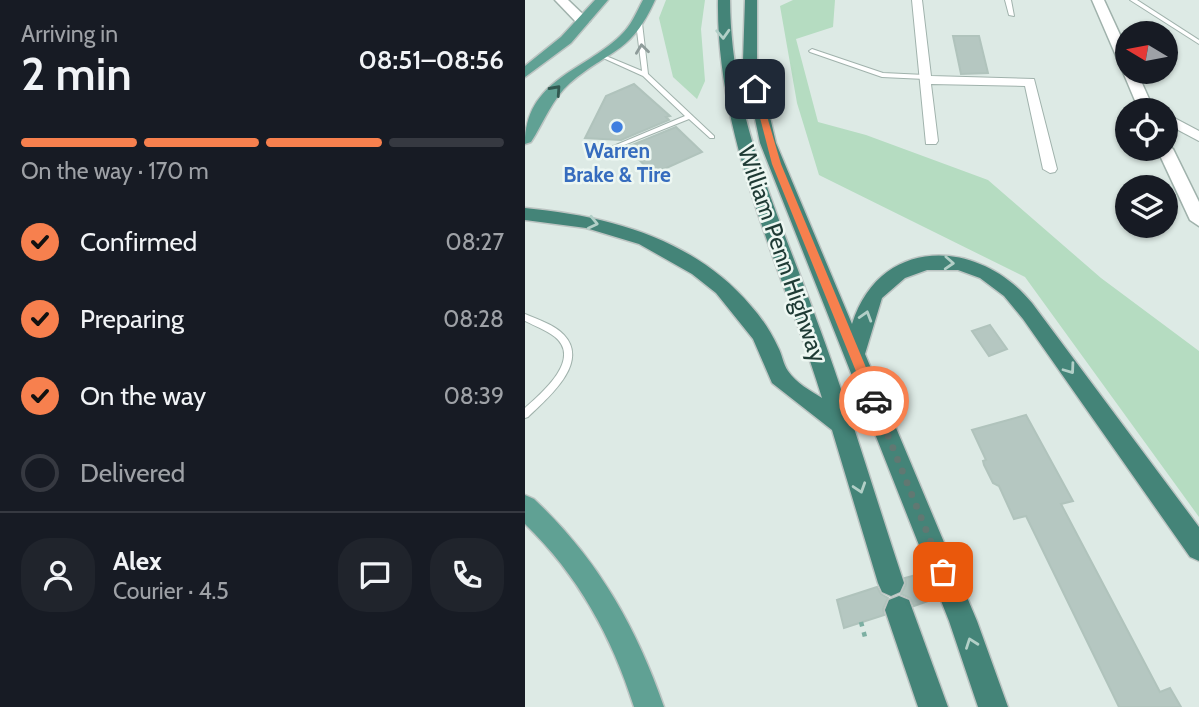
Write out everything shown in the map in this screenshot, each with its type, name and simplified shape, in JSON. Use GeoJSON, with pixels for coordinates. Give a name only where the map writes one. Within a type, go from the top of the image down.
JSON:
{"type":"FeatureCollection","features":[{"type":"Feature","properties":{"kind":"highway","name":"William Penn Highway"},"geometry":{"type":"LineString","coordinates":[[724,0],[723,34],[732,104],[808,324],[891,583]]}},
{"type":"Feature","properties":{"kind":"highway","name":"William Penn Highway"},"geometry":{"type":"LineString","coordinates":[[751,0],[750,61],[763,125],[776,164],[963,621],[993,707]]}},
{"type":"Feature","properties":{"kind":"highway"},"geometry":{"type":"LineString","coordinates":[[525,204],[553,216]]}},
{"type":"Feature","properties":{"kind":"highway"},"geometry":{"type":"LineString","coordinates":[[525,214],[553,216],[631,234],[670,252],[705,274],[746,315],[767,344],[781,377],[839,423]]}},
{"type":"Feature","properties":{"kind":"highway"},"geometry":{"type":"LineString","coordinates":[[854,354],[872,299],[885,282],[900,271],[918,264],[938,262],[963,264],[986,272],[1005,285],[1030,314],[1199,548]]}},
{"type":"Feature","properties":{"kind":"highway"},"geometry":{"type":"LineString","coordinates":[[899,610],[933,707]]}},
{"type":"Feature","properties":{"kind":"main road"},"geometry":{"type":"LineString","coordinates":[[525,139],[556,89],[569,77],[584,48],[583,21],[602,0]]}},
{"type":"Feature","properties":{"kind":"main road"},"geometry":{"type":"LineString","coordinates":[[525,73],[584,48],[622,44],[639,23],[649,0]]}},
{"type":"Feature","properties":{"kind":"main road"},"geometry":{"type":"LineString","coordinates":[[525,507],[563,544],[597,589],[628,646],[649,707]]}},
{"type":"Feature","properties":{"kind":"street"},"geometry":{"type":"LineString","coordinates":[[561,0],[583,21]]}},
{"type":"Feature","properties":{"kind":"street"},"geometry":{"type":"LineString","coordinates":[[917,0],[931,141]]}},
{"type":"Feature","properties":{"kind":"street"},"geometry":{"type":"LineString","coordinates":[[1098,0],[1115,38]]}},
{"type":"Feature","properties":{"kind":"street"},"geometry":{"type":"LineString","coordinates":[[925,78],[1030,82],[1050,169]]}},
{"type":"Feature","properties":{"kind":"street"},"geometry":{"type":"LineString","coordinates":[[1178,125],[1199,137]]}},
{"type":"Feature","properties":{"kind":"street"},"geometry":{"type":"LineString","coordinates":[[1171,161],[1199,220]]}},
{"type":"Feature","properties":{"kind":"lane"},"geometry":{"type":"LineString","coordinates":[[1007,0],[1011,15]]}},
{"type":"Feature","properties":{"kind":"lane"},"geometry":{"type":"LineString","coordinates":[[1133,0],[1199,42]]}},
{"type":"Feature","properties":{"kind":"lane"},"geometry":{"type":"LineString","coordinates":[[639,23],[645,75]]}},
{"type":"Feature","properties":{"kind":"lane"},"geometry":{"type":"LineString","coordinates":[[584,48],[645,75],[712,137]]}},
{"type":"Feature","properties":{"kind":"lane"},"geometry":{"type":"LineString","coordinates":[[812,51],[882,75],[925,78]]}},
{"type":"Feature","properties":{"kind":"lane"},"geometry":{"type":"LineString","coordinates":[[607,150],[690,116]]}},
{"type":"Feature","properties":{"kind":"lane"},"geometry":{"type":"LineString","coordinates":[[525,317],[558,334],[565,342],[568,359],[566,368],[555,384],[525,414]]}},
{"type":"Feature","properties":{"kind":"path"},"geometry":{"type":"LineString","coordinates":[[861,622],[865,637]]}},
{"type":"Feature","properties":{"kind":"green space"},"geometry":{"type":"Polygon","coordinates":[[[666,0],[705,0],[701,29],[705,81],[697,99],[673,77],[659,18],[666,0]]]}},
{"type":"Feature","properties":{"kind":"green space"},"geometry":{"type":"Polygon","coordinates":[[[793,0],[835,0],[833,27],[796,39],[818,122],[866,135],[988,180],[1101,278],[1199,351],[1199,517],[1025,277],[819,175],[797,103],[780,6],[793,0]]]}},
{"type":"Feature","properties":{"kind":"building"},"geometry":{"type":"Polygon","coordinates":[[[953,36],[979,36],[988,73],[961,74],[953,36]]]}},
{"type":"Feature","properties":{"kind":"building","name":"Warren Brake & Tire"},"geometry":{"type":"Polygon","coordinates":[[[634,84],[670,116],[666,117],[669,120],[621,140],[585,138],[606,96],[634,84]]]}},
{"type":"Feature","properties":{"kind":"building"},"geometry":{"type":"Polygon","coordinates":[[[676,127],[702,152],[653,174],[627,147],[676,127]]]}},
{"type":"Feature","properties":{"kind":"building"},"geometry":{"type":"Polygon","coordinates":[[[990,325],[1007,349],[989,356],[972,331],[990,325]]]}},
{"type":"Feature","properties":{"kind":"building"},"geometry":{"type":"Polygon","coordinates":[[[1026,415],[1073,501],[1061,504],[1160,692],[1170,688],[1181,707],[1119,707],[1026,516],[1014,519],[999,486],[993,483],[972,430],[1026,415]]]}},
{"type":"Feature","properties":{"kind":"building"},"geometry":{"type":"Polygon","coordinates":[[[927,572],[937,598],[914,606],[910,598],[901,594],[906,584],[905,578],[927,572]]]}},
{"type":"Feature","properties":{"kind":"building"},"geometry":{"type":"Polygon","coordinates":[[[877,587],[881,594],[888,598],[883,609],[884,615],[844,628],[837,600],[877,587]]]}},
{"type":"Feature","properties":{"kind":"way so far"},"geometry":{"type":"LineString","coordinates":[[874,401],[943,572]]}},
{"type":"Feature","properties":{"kind":"place","name":"Warren Brake & Tire"},"geometry":{"type":"Point","coordinates":[617,127]}},
{"type":"Feature","properties":{"kind":"route"},"geometry":{"type":"LineString","coordinates":[[755,89],[776,164],[874,401]]}}]}
